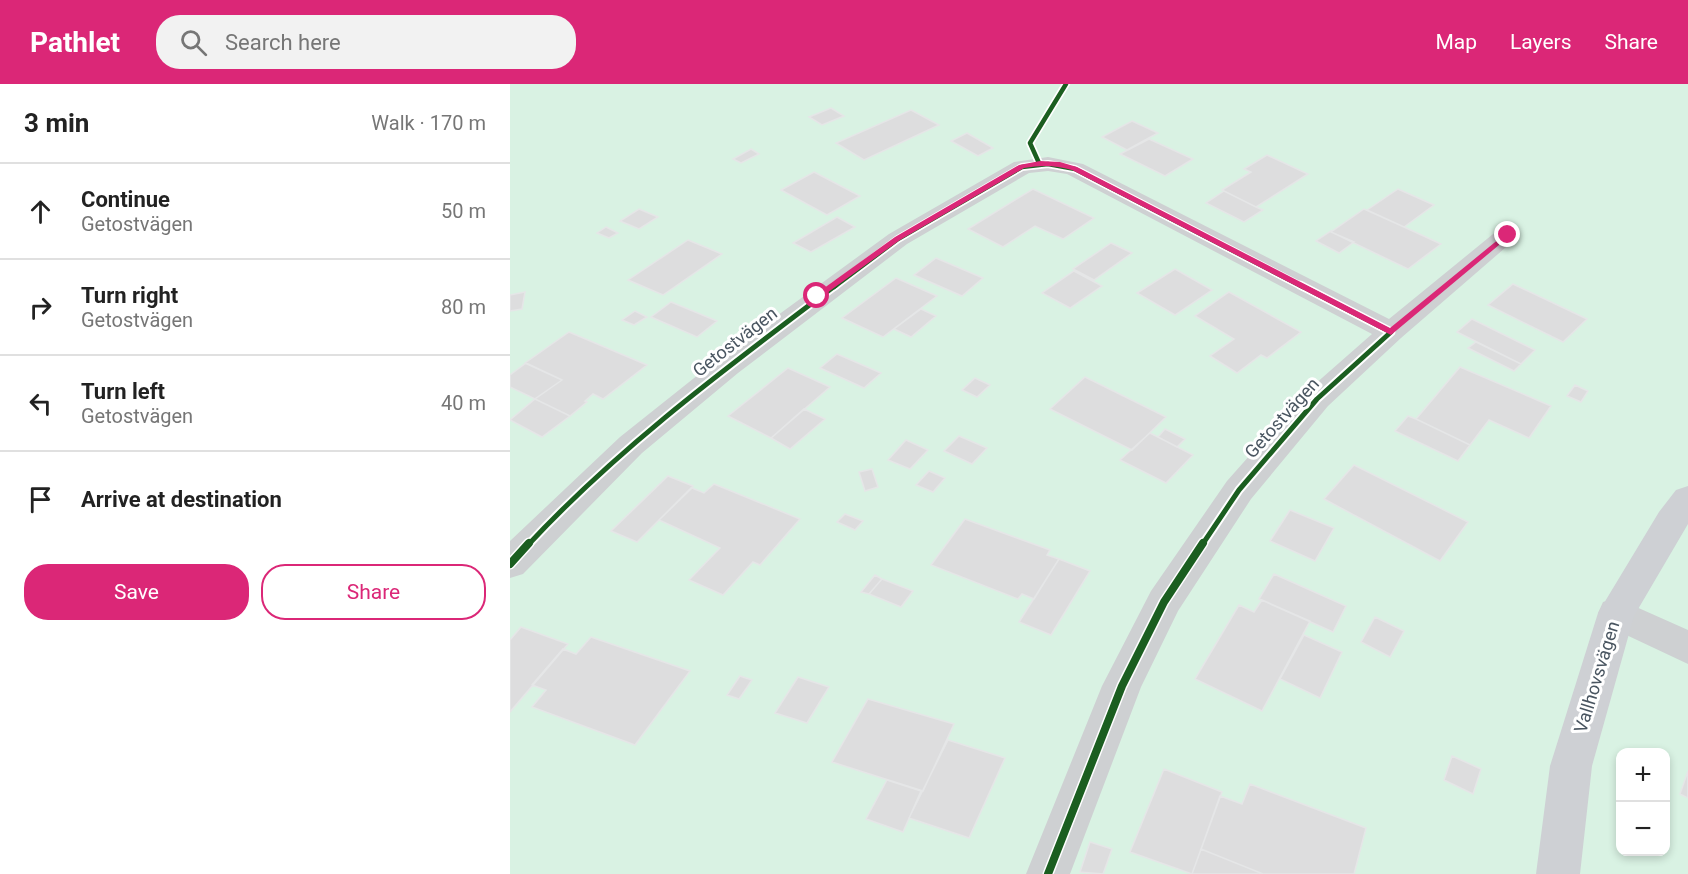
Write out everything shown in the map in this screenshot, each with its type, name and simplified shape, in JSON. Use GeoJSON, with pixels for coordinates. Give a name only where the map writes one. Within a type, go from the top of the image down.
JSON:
{"type":"FeatureCollection","features":[{"type":"Feature","properties":{"kind":"street","name":"Getostvägen"},"geometry":{"type":"LineString","coordinates":[[510,564],[631,445],[746,352],[898,238],[1022,167],[1040,163],[1060,164],[1075,169],[1391,332]]}},
{"type":"Feature","properties":{"kind":"street","name":"Getostvägen"},"geometry":{"type":"LineString","coordinates":[[1047,874],[1122,686],[1164,602],[1239,489],[1317,399],[1391,332],[1508,235]]}},
{"type":"Feature","properties":{"kind":"street","name":"Vallhovsvägen"},"geometry":{"type":"LineString","coordinates":[[1558,874],[1571,766],[1616,614],[1671,521],[1688,500]]}},
{"type":"Feature","properties":{"kind":"street"},"geometry":{"type":"LineString","coordinates":[[1616,614],[1688,648]]}},
{"type":"Feature","properties":{"kind":"green space"},"geometry":{"type":"Polygon","coordinates":[[[510,84],[1688,84],[1688,874],[510,874],[510,84]]]}},
{"type":"Feature","properties":{"kind":"building"},"geometry":{"type":"Polygon","coordinates":[[[831,108],[844,116],[822,125],[809,117],[831,108]]]}},
{"type":"Feature","properties":{"kind":"building"},"geometry":{"type":"Polygon","coordinates":[[[911,110],[939,125],[864,160],[836,143],[911,110]]]}},
{"type":"Feature","properties":{"kind":"building"},"geometry":{"type":"Polygon","coordinates":[[[1132,121],[1158,133],[1127,150],[1102,137],[1132,121]]]}},
{"type":"Feature","properties":{"kind":"building"},"geometry":{"type":"Polygon","coordinates":[[[967,133],[993,148],[978,156],[951,141],[967,133]]]}},
{"type":"Feature","properties":{"kind":"building"},"geometry":{"type":"Polygon","coordinates":[[[1149,139],[1193,159],[1165,176],[1120,154],[1149,139]]]}},
{"type":"Feature","properties":{"kind":"building"},"geometry":{"type":"Polygon","coordinates":[[[751,149],[759,154],[741,163],[733,159],[751,149]]]}},
{"type":"Feature","properties":{"kind":"building"},"geometry":{"type":"Polygon","coordinates":[[[1267,155],[1308,174],[1256,207],[1222,190],[1251,172],[1244,169],[1267,155]]]}},
{"type":"Feature","properties":{"kind":"building"},"geometry":{"type":"Polygon","coordinates":[[[814,172],[860,196],[827,215],[781,190],[814,172]]]}},
{"type":"Feature","properties":{"kind":"building"},"geometry":{"type":"Polygon","coordinates":[[[1033,189],[1094,218],[1063,239],[1035,226],[1003,247],[968,229],[1033,189]]]}},
{"type":"Feature","properties":{"kind":"building"},"geometry":{"type":"Polygon","coordinates":[[[1398,189],[1434,205],[1404,227],[1367,210],[1398,189]]]}},
{"type":"Feature","properties":{"kind":"building"},"geometry":{"type":"Polygon","coordinates":[[[1224,191],[1263,210],[1244,222],[1206,203],[1224,191]]]}},
{"type":"Feature","properties":{"kind":"building"},"geometry":{"type":"Polygon","coordinates":[[[639,209],[658,217],[639,229],[620,221],[639,209]]]}},
{"type":"Feature","properties":{"kind":"building"},"geometry":{"type":"Polygon","coordinates":[[[1364,209],[1441,244],[1408,269],[1331,232],[1364,209]]]}},
{"type":"Feature","properties":{"kind":"building"},"geometry":{"type":"Polygon","coordinates":[[[837,217],[855,227],[811,252],[793,243],[837,217]]]}},
{"type":"Feature","properties":{"kind":"building"},"geometry":{"type":"Polygon","coordinates":[[[606,227],[618,233],[609,238],[597,233],[606,227]]]}},
{"type":"Feature","properties":{"kind":"building"},"geometry":{"type":"Polygon","coordinates":[[[1331,231],[1354,242],[1339,253],[1316,241],[1331,231]]]}},
{"type":"Feature","properties":{"kind":"building"},"geometry":{"type":"Polygon","coordinates":[[[688,240],[722,254],[663,295],[628,280],[688,240]]]}},
{"type":"Feature","properties":{"kind":"building"},"geometry":{"type":"Polygon","coordinates":[[[1111,243],[1132,253],[1094,280],[1073,269],[1111,243]]]}},
{"type":"Feature","properties":{"kind":"building"},"geometry":{"type":"Polygon","coordinates":[[[936,258],[983,278],[962,296],[914,275],[936,258]]]}},
{"type":"Feature","properties":{"kind":"building"},"geometry":{"type":"Polygon","coordinates":[[[1175,269],[1212,290],[1175,315],[1137,293],[1175,269]]]}},
{"type":"Feature","properties":{"kind":"building"},"geometry":{"type":"Polygon","coordinates":[[[1074,271],[1102,286],[1070,308],[1042,293],[1074,271]]]}},
{"type":"Feature","properties":{"kind":"building"},"geometry":{"type":"Polygon","coordinates":[[[896,278],[937,296],[883,337],[842,318],[896,278]]]}},
{"type":"Feature","properties":{"kind":"building"},"geometry":{"type":"Polygon","coordinates":[[[1513,284],[1587,319],[1563,342],[1488,305],[1513,284]]]}},
{"type":"Feature","properties":{"kind":"building"},"geometry":{"type":"Polygon","coordinates":[[[525,292],[522,309],[510,311],[510,295],[525,292]]]}},
{"type":"Feature","properties":{"kind":"building"},"geometry":{"type":"Polygon","coordinates":[[[1229,292],[1301,332],[1267,358],[1261,355],[1237,373],[1210,356],[1234,339],[1195,316],[1229,292]]]}},
{"type":"Feature","properties":{"kind":"building"},"geometry":{"type":"Polygon","coordinates":[[[671,302],[717,321],[697,337],[651,317],[671,302]]]}},
{"type":"Feature","properties":{"kind":"building"},"geometry":{"type":"Polygon","coordinates":[[[921,309],[936,316],[911,337],[894,329],[921,309]]]}},
{"type":"Feature","properties":{"kind":"building"},"geometry":{"type":"Polygon","coordinates":[[[635,311],[647,317],[634,325],[622,320],[635,311]]]}},
{"type":"Feature","properties":{"kind":"building"},"geometry":{"type":"Polygon","coordinates":[[[1472,319],[1535,350],[1521,364],[1457,332],[1472,319]]]}},
{"type":"Feature","properties":{"kind":"building"},"geometry":{"type":"Polygon","coordinates":[[[569,332],[647,365],[603,399],[593,394],[570,416],[535,399],[562,380],[525,363],[569,332]]]}},
{"type":"Feature","properties":{"kind":"building"},"geometry":{"type":"Polygon","coordinates":[[[1476,342],[1521,364],[1514,371],[1468,348],[1476,342]]]}},
{"type":"Feature","properties":{"kind":"building"},"geometry":{"type":"Polygon","coordinates":[[[837,354],[881,373],[864,388],[820,368],[837,354]]]}},
{"type":"Feature","properties":{"kind":"building"},"geometry":{"type":"Polygon","coordinates":[[[526,363],[562,380],[535,399],[510,387],[510,375],[526,363]]]}},
{"type":"Feature","properties":{"kind":"building"},"geometry":{"type":"Polygon","coordinates":[[[1460,367],[1551,406],[1529,438],[1489,420],[1470,445],[1416,419],[1460,367]]]}},
{"type":"Feature","properties":{"kind":"building"},"geometry":{"type":"Polygon","coordinates":[[[788,368],[830,387],[771,438],[728,416],[788,368]]]}},
{"type":"Feature","properties":{"kind":"building"},"geometry":{"type":"Polygon","coordinates":[[[1085,377],[1166,417],[1132,450],[1050,409],[1085,377]]]}},
{"type":"Feature","properties":{"kind":"building"},"geometry":{"type":"Polygon","coordinates":[[[975,378],[990,385],[977,397],[962,390],[975,378]]]}},
{"type":"Feature","properties":{"kind":"building"},"geometry":{"type":"Polygon","coordinates":[[[1575,385],[1588,391],[1581,402],[1567,396],[1575,385]]]}},
{"type":"Feature","properties":{"kind":"building"},"geometry":{"type":"Polygon","coordinates":[[[535,399],[570,416],[542,437],[510,420],[535,399]]]}},
{"type":"Feature","properties":{"kind":"building"},"geometry":{"type":"Polygon","coordinates":[[[804,409],[825,419],[790,449],[771,438],[804,409]]]}},
{"type":"Feature","properties":{"kind":"building"},"geometry":{"type":"Polygon","coordinates":[[[1408,416],[1470,445],[1458,461],[1395,431],[1408,416]]]}},
{"type":"Feature","properties":{"kind":"building"},"geometry":{"type":"Polygon","coordinates":[[[1165,429],[1185,439],[1177,447],[1158,437],[1165,429]]]}},
{"type":"Feature","properties":{"kind":"building"},"geometry":{"type":"Polygon","coordinates":[[[1150,433],[1193,455],[1166,483],[1120,460],[1150,433]]]}},
{"type":"Feature","properties":{"kind":"building"},"geometry":{"type":"Polygon","coordinates":[[[959,436],[987,448],[972,464],[944,451],[959,436]]]}},
{"type":"Feature","properties":{"kind":"building"},"geometry":{"type":"Polygon","coordinates":[[[906,440],[928,450],[910,469],[888,460],[906,440]]]}},
{"type":"Feature","properties":{"kind":"building"},"geometry":{"type":"Polygon","coordinates":[[[1354,465],[1468,522],[1440,561],[1324,499],[1354,465]]]}},
{"type":"Feature","properties":{"kind":"building"},"geometry":{"type":"Polygon","coordinates":[[[872,469],[878,487],[865,491],[859,472],[872,469]]]}},
{"type":"Feature","properties":{"kind":"building"},"geometry":{"type":"Polygon","coordinates":[[[929,471],[945,478],[933,492],[916,485],[929,471]]]}},
{"type":"Feature","properties":{"kind":"building"},"geometry":{"type":"Polygon","coordinates":[[[668,476],[693,486],[637,542],[611,531],[668,476]]]}},
{"type":"Feature","properties":{"kind":"building"},"geometry":{"type":"Polygon","coordinates":[[[714,484],[800,519],[760,565],[753,562],[723,595],[689,580],[720,548],[659,520],[692,488],[704,493],[714,484]]]}},
{"type":"Feature","properties":{"kind":"building"},"geometry":{"type":"Polygon","coordinates":[[[1290,510],[1334,528],[1315,561],[1270,541],[1290,510]]]}},
{"type":"Feature","properties":{"kind":"building"},"geometry":{"type":"Polygon","coordinates":[[[845,514],[863,521],[855,530],[837,522],[845,514]]]}},
{"type":"Feature","properties":{"kind":"building"},"geometry":{"type":"Polygon","coordinates":[[[965,519],[1050,550],[1047,555],[1059,559],[1034,599],[1022,594],[1018,599],[931,565],[965,519]]]}},
{"type":"Feature","properties":{"kind":"building"},"geometry":{"type":"Polygon","coordinates":[[[1059,559],[1090,571],[1051,635],[1019,622],[1059,559]]]}},
{"type":"Feature","properties":{"kind":"building"},"geometry":{"type":"Polygon","coordinates":[[[1274,574],[1346,606],[1333,632],[1259,599],[1274,574]]]}},
{"type":"Feature","properties":{"kind":"building"},"geometry":{"type":"Polygon","coordinates":[[[875,575],[882,579],[869,594],[861,592],[875,575]]]}},
{"type":"Feature","properties":{"kind":"building"},"geometry":{"type":"Polygon","coordinates":[[[882,579],[913,591],[901,607],[869,594],[882,579]]]}},
{"type":"Feature","properties":{"kind":"building"},"geometry":{"type":"Polygon","coordinates":[[[1262,600],[1310,621],[1262,711],[1195,679],[1239,605],[1254,612],[1262,600]]]}},
{"type":"Feature","properties":{"kind":"building"},"geometry":{"type":"Polygon","coordinates":[[[1375,617],[1404,631],[1390,657],[1361,642],[1375,617]]]}},
{"type":"Feature","properties":{"kind":"building"},"geometry":{"type":"Polygon","coordinates":[[[521,627],[568,644],[510,712],[510,640],[521,627]]]}},
{"type":"Feature","properties":{"kind":"building"},"geometry":{"type":"Polygon","coordinates":[[[1304,635],[1342,652],[1320,698],[1280,679],[1304,635]]]}},
{"type":"Feature","properties":{"kind":"building"},"geometry":{"type":"Polygon","coordinates":[[[591,637],[690,671],[635,745],[532,707],[546,690],[532,685],[563,649],[576,654],[591,637]]]}},
{"type":"Feature","properties":{"kind":"building"},"geometry":{"type":"Polygon","coordinates":[[[740,676],[752,680],[739,699],[727,695],[740,676]]]}},
{"type":"Feature","properties":{"kind":"building"},"geometry":{"type":"Polygon","coordinates":[[[798,677],[829,687],[807,723],[775,713],[798,677]]]}},
{"type":"Feature","properties":{"kind":"building"},"geometry":{"type":"Polygon","coordinates":[[[868,699],[954,724],[923,791],[832,762],[868,699]]]}},
{"type":"Feature","properties":{"kind":"building"},"geometry":{"type":"Polygon","coordinates":[[[948,740],[1005,758],[969,838],[909,818],[948,740]]]}},
{"type":"Feature","properties":{"kind":"building"},"geometry":{"type":"Polygon","coordinates":[[[1452,756],[1481,769],[1473,794],[1444,780],[1452,756]]]}},
{"type":"Feature","properties":{"kind":"building"},"geometry":{"type":"Polygon","coordinates":[[[1164,769],[1222,792],[1192,874],[1130,852],[1164,769]]]}},
{"type":"Feature","properties":{"kind":"building"},"geometry":{"type":"Polygon","coordinates":[[[1688,771],[1688,798],[1680,794],[1688,771]]]}},
{"type":"Feature","properties":{"kind":"building"},"geometry":{"type":"Polygon","coordinates":[[[887,780],[921,791],[903,832],[866,819],[887,780]]]}},
{"type":"Feature","properties":{"kind":"building"},"geometry":{"type":"Polygon","coordinates":[[[1250,784],[1366,828],[1354,874],[1263,874],[1201,849],[1220,796],[1242,804],[1250,784]]]}},
{"type":"Feature","properties":{"kind":"building"},"geometry":{"type":"Polygon","coordinates":[[[1090,842],[1112,849],[1103,874],[1080,872],[1090,842]]]}},
{"type":"Feature","properties":{"kind":"building"},"geometry":{"type":"Polygon","coordinates":[[[1201,849],[1263,874],[1192,874],[1201,849]]]}},
{"type":"Feature","properties":{"kind":"cycle path"},"geometry":{"type":"LineString","coordinates":[[1039,163],[1030,143],[1066,84]]}},
{"type":"Feature","properties":{"kind":"cycle path"},"geometry":{"type":"LineString","coordinates":[[510,564],[631,445],[728,366],[898,239],[1022,167],[1048,164],[1075,169],[1391,332],[1317,399],[1239,490],[1164,602],[1122,686],[1048,874]]}},
{"type":"Feature","properties":{"kind":"route"},"geometry":{"type":"LineString","coordinates":[[817,296],[898,238],[1022,167],[1040,163],[1060,164],[1075,169],[1391,332],[1508,235]]}}]}
